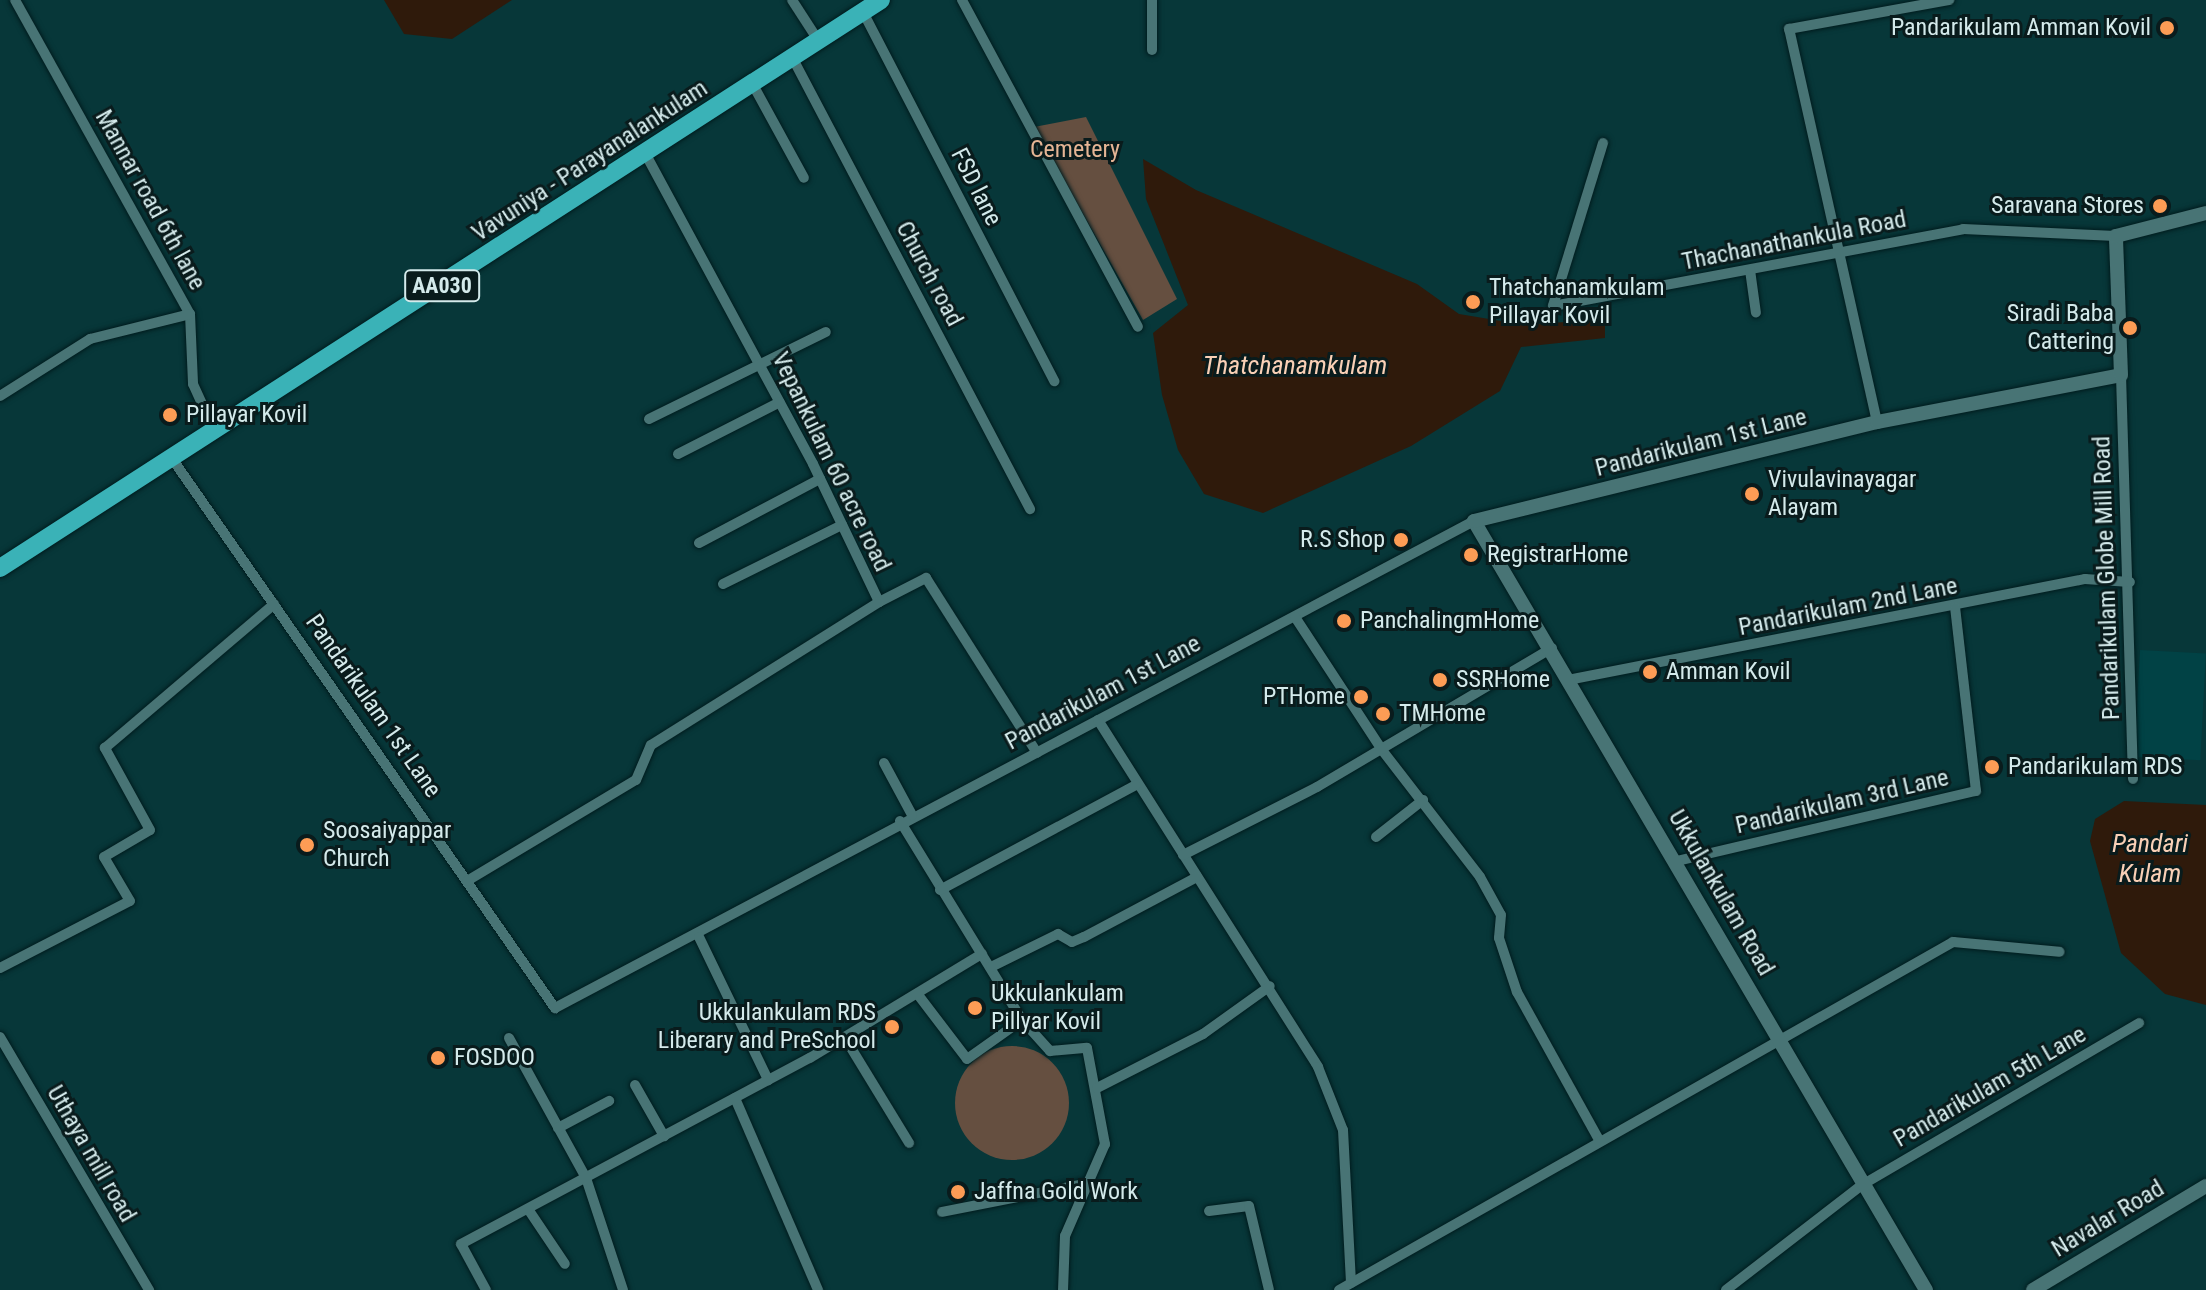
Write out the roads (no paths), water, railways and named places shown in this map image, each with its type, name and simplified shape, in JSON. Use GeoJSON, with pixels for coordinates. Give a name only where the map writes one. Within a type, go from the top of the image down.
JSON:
{"type":"FeatureCollection","features":[{"type":"Feature","properties":{"kind":"highway","name":"Vavuniya - Parayanalankulam"},"geometry":{"type":"LineString","coordinates":[[0,568],[881,0]]}},
{"type":"Feature","properties":{"kind":"street","name":"Mannar road 6th lane"},"geometry":{"type":"LineString","coordinates":[[15,0],[190,314],[193,384],[214,430]]}},
{"type":"Feature","properties":{"kind":"street"},"geometry":{"type":"LineString","coordinates":[[792,0],[818,40]]}},
{"type":"Feature","properties":{"kind":"street"},"geometry":{"type":"LineString","coordinates":[[962,0],[1138,327]]}},
{"type":"Feature","properties":{"kind":"street"},"geometry":{"type":"LineString","coordinates":[[1152,0],[1152,50]]}},
{"type":"Feature","properties":{"kind":"street"},"geometry":{"type":"LineString","coordinates":[[1877,422],[1789,29],[1949,0]]}},
{"type":"Feature","properties":{"kind":"street","name":"FSD lane"},"geometry":{"type":"LineString","coordinates":[[863,12],[1054,381]]}},
{"type":"Feature","properties":{"kind":"street","name":"Church road"},"geometry":{"type":"LineString","coordinates":[[792,57],[1030,509]]}},
{"type":"Feature","properties":{"kind":"street"},"geometry":{"type":"LineString","coordinates":[[752,83],[804,178]]}},
{"type":"Feature","properties":{"kind":"street","name":"Thachanathankula Road"},"geometry":{"type":"LineString","coordinates":[[1603,143],[1553,306],[1963,229],[2116,236]]}},
{"type":"Feature","properties":{"kind":"street","name":"Vepankulam 60 acre road"},"geometry":{"type":"LineString","coordinates":[[645,153],[759,361],[879,602],[926,578],[1037,753]]}},
{"type":"Feature","properties":{"kind":"street"},"geometry":{"type":"LineString","coordinates":[[2121,375],[2116,236],[2206,213]]}},
{"type":"Feature","properties":{"kind":"street"},"geometry":{"type":"LineString","coordinates":[[1750,270],[1756,313]]}},
{"type":"Feature","properties":{"kind":"street"},"geometry":{"type":"LineString","coordinates":[[0,396],[90,339],[190,314]]}},
{"type":"Feature","properties":{"kind":"street"},"geometry":{"type":"LineString","coordinates":[[649,419],[759,361],[826,332]]}},
{"type":"Feature","properties":{"kind":"street","name":"Pandarikulam 1st Lane"},"geometry":{"type":"LineString","coordinates":[[171,457],[555,1008],[699,937],[900,821],[1037,753],[1474,521],[1877,422],[2121,375]]}},
{"type":"Feature","properties":{"kind":"street","name":"Pandarikulam Globe Mill Road"},"geometry":{"type":"LineString","coordinates":[[2121,375],[2130,582],[2133,779]]}},
{"type":"Feature","properties":{"kind":"street"},"geometry":{"type":"LineString","coordinates":[[678,454],[780,402]]}},
{"type":"Feature","properties":{"kind":"street"},"geometry":{"type":"LineString","coordinates":[[699,543],[820,479]]}},
{"type":"Feature","properties":{"kind":"street","name":"Ukkulankulam Road"},"geometry":{"type":"LineString","coordinates":[[1474,521],[1573,679],[1784,1041],[1862,1185],[1926,1290]]}},
{"type":"Feature","properties":{"kind":"street"},"geometry":{"type":"LineString","coordinates":[[723,584],[842,525]]}},
{"type":"Feature","properties":{"kind":"street","name":"Pandarikulam 2nd Lane"},"geometry":{"type":"LineString","coordinates":[[1573,679],[1955,607],[2085,579],[2130,582]]}},
{"type":"Feature","properties":{"kind":"street"},"geometry":{"type":"LineString","coordinates":[[467,881],[636,780],[651,745],[879,602]]}},
{"type":"Feature","properties":{"kind":"street"},"geometry":{"type":"LineString","coordinates":[[0,968],[130,901],[104,857],[150,830],[105,748],[274,604]]}},
{"type":"Feature","properties":{"kind":"street","name":"Pandarikulam 3rd Lane"},"geometry":{"type":"LineString","coordinates":[[1677,861],[1976,791],[1955,607]]}},
{"type":"Feature","properties":{"kind":"street"},"geometry":{"type":"LineString","coordinates":[[1295,617],[1382,750],[1423,800],[1501,915],[1499,938],[1517,992],[1599,1140]]}},
{"type":"Feature","properties":{"kind":"street"},"geometry":{"type":"LineString","coordinates":[[1183,855],[1382,750],[1552,648]]}},
{"type":"Feature","properties":{"kind":"street"},"geometry":{"type":"LineString","coordinates":[[1098,720],[1136,785],[1270,986],[1343,1130],[1351,1283]]}},
{"type":"Feature","properties":{"kind":"street"},"geometry":{"type":"LineString","coordinates":[[884,763],[912,815]]}},
{"type":"Feature","properties":{"kind":"street"},"geometry":{"type":"LineString","coordinates":[[940,890],[1136,785]]}},
{"type":"Feature","properties":{"kind":"street"},"geometry":{"type":"LineString","coordinates":[[1376,837],[1423,800]]}},
{"type":"Feature","properties":{"kind":"street"},"geometry":{"type":"LineString","coordinates":[[900,821],[1022,1020],[1050,1051],[1087,1048],[1097,1088],[1105,1144],[1065,1236],[1063,1290]]}},
{"type":"Feature","properties":{"kind":"street"},"geometry":{"type":"LineString","coordinates":[[991,967],[1058,934],[1072,942],[1084,937],[1197,877]]}},
{"type":"Feature","properties":{"kind":"street"},"geometry":{"type":"LineString","coordinates":[[699,937],[768,1080]]}},
{"type":"Feature","properties":{"kind":"street"},"geometry":{"type":"LineString","coordinates":[[1339,1290],[1599,1140],[1784,1041],[1953,942],[2060,952]]}},
{"type":"Feature","properties":{"kind":"street"},"geometry":{"type":"LineString","coordinates":[[486,1290],[461,1244],[845,1038],[919,996],[982,954]]}},
{"type":"Feature","properties":{"kind":"street"},"geometry":{"type":"LineString","coordinates":[[1097,1088],[1203,1034],[1270,986]]}},
{"type":"Feature","properties":{"kind":"street"},"geometry":{"type":"LineString","coordinates":[[919,996],[967,1059],[1022,1020]]}},
{"type":"Feature","properties":{"kind":"street","name":"Pandarikulam 5th Lane"},"geometry":{"type":"LineString","coordinates":[[1726,1290],[1862,1185],[2139,1023]]}},
{"type":"Feature","properties":{"kind":"street","name":"Uthaya mill road"},"geometry":{"type":"LineString","coordinates":[[0,1037],[149,1290]]}},
{"type":"Feature","properties":{"kind":"street"},"geometry":{"type":"LineString","coordinates":[[509,1038],[586,1178],[623,1290]]}},
{"type":"Feature","properties":{"kind":"street"},"geometry":{"type":"LineString","coordinates":[[845,1038],[909,1143]]}},
{"type":"Feature","properties":{"kind":"street"},"geometry":{"type":"LineString","coordinates":[[635,1085],[664,1136]]}},
{"type":"Feature","properties":{"kind":"street"},"geometry":{"type":"LineString","coordinates":[[735,1098],[818,1290]]}},
{"type":"Feature","properties":{"kind":"street"},"geometry":{"type":"LineString","coordinates":[[558,1128],[609,1101]]}},
{"type":"Feature","properties":{"kind":"street"},"geometry":{"type":"LineString","coordinates":[[942,1212],[1090,1183]]}},
{"type":"Feature","properties":{"kind":"street","name":"Navalar Road"},"geometry":{"type":"LineString","coordinates":[[2033,1290],[2206,1186]]}},
{"type":"Feature","properties":{"kind":"street"},"geometry":{"type":"LineString","coordinates":[[1209,1211],[1249,1206],[1269,1290]]}},
{"type":"Feature","properties":{"kind":"street"},"geometry":{"type":"LineString","coordinates":[[528,1209],[565,1264]]}},
{"type":"Feature","properties":{"kind":"water"},"geometry":{"type":"Polygon","coordinates":[[[384,0],[512,0],[452,39],[404,34],[384,0]]]}},
{"type":"Feature","properties":{"kind":"water","name":"Thatchanamkulam"},"geometry":{"type":"Polygon","coordinates":[[[1143,159],[1196,190],[1417,284],[1459,314],[1525,325],[1605,319],[1605,338],[1521,347],[1500,391],[1411,446],[1263,513],[1204,494],[1178,450],[1162,395],[1153,333],[1188,305],[1146,199],[1143,159]]]}},
{"type":"Feature","properties":{"kind":"water","name":"Pandari Kulam"},"geometry":{"type":"Polygon","coordinates":[[[2124,801],[2206,805],[2206,1005],[2165,994],[2121,953],[2090,841],[2095,819],[2124,801]]]}},
{"type":"Feature","properties":{"kind":"place","name":"Pandarikulam Amman Kovil"},"geometry":{"type":"Point","coordinates":[2167,28]}},
{"type":"Feature","properties":{"kind":"place","name":"Saravana Stores"},"geometry":{"type":"Point","coordinates":[2160,206]}},
{"type":"Feature","properties":{"kind":"place","name":"Thatchanamkulam Pillayar Kovil"},"geometry":{"type":"Point","coordinates":[1473,302]}},
{"type":"Feature","properties":{"kind":"place","name":"Siradi Baba Cattering"},"geometry":{"type":"Point","coordinates":[2130,328]}},
{"type":"Feature","properties":{"kind":"place","name":"Pillayar Kovil"},"geometry":{"type":"Point","coordinates":[170,415]}},
{"type":"Feature","properties":{"kind":"place","name":"Vivulavinayagar Alayam"},"geometry":{"type":"Point","coordinates":[1752,494]}},
{"type":"Feature","properties":{"kind":"place","name":"R.S Shop"},"geometry":{"type":"Point","coordinates":[1401,540]}},
{"type":"Feature","properties":{"kind":"place","name":"RegistrarHome"},"geometry":{"type":"Point","coordinates":[1471,555]}},
{"type":"Feature","properties":{"kind":"place","name":"PanchalingmHome"},"geometry":{"type":"Point","coordinates":[1344,621]}},
{"type":"Feature","properties":{"kind":"place","name":"Amman Kovil"},"geometry":{"type":"Point","coordinates":[1650,672]}},
{"type":"Feature","properties":{"kind":"place","name":"SSRHome"},"geometry":{"type":"Point","coordinates":[1440,680]}},
{"type":"Feature","properties":{"kind":"place","name":"PTHome"},"geometry":{"type":"Point","coordinates":[1361,697]}},
{"type":"Feature","properties":{"kind":"place","name":"TMHome"},"geometry":{"type":"Point","coordinates":[1383,714]}},
{"type":"Feature","properties":{"kind":"place","name":"Pandarikulam RDS"},"geometry":{"type":"Point","coordinates":[1992,767]}},
{"type":"Feature","properties":{"kind":"place","name":"Soosaiyappar Church"},"geometry":{"type":"Point","coordinates":[307,845]}},
{"type":"Feature","properties":{"kind":"place","name":"Ukkulankulam Pillyar Kovil"},"geometry":{"type":"Point","coordinates":[975,1008]}},
{"type":"Feature","properties":{"kind":"place","name":"Ukkulankulam RDS Liberary and PreSchool"},"geometry":{"type":"Point","coordinates":[892,1027]}},
{"type":"Feature","properties":{"kind":"place","name":"FOSDOO"},"geometry":{"type":"Point","coordinates":[438,1058]}},
{"type":"Feature","properties":{"kind":"place","name":"Jaffna Gold Work"},"geometry":{"type":"Point","coordinates":[958,1192]}},
{"type":"Feature","properties":{"kind":"park label","name":"Cemetery"},"geometry":{"type":"Point","coordinates":[1075,150]}}]}
